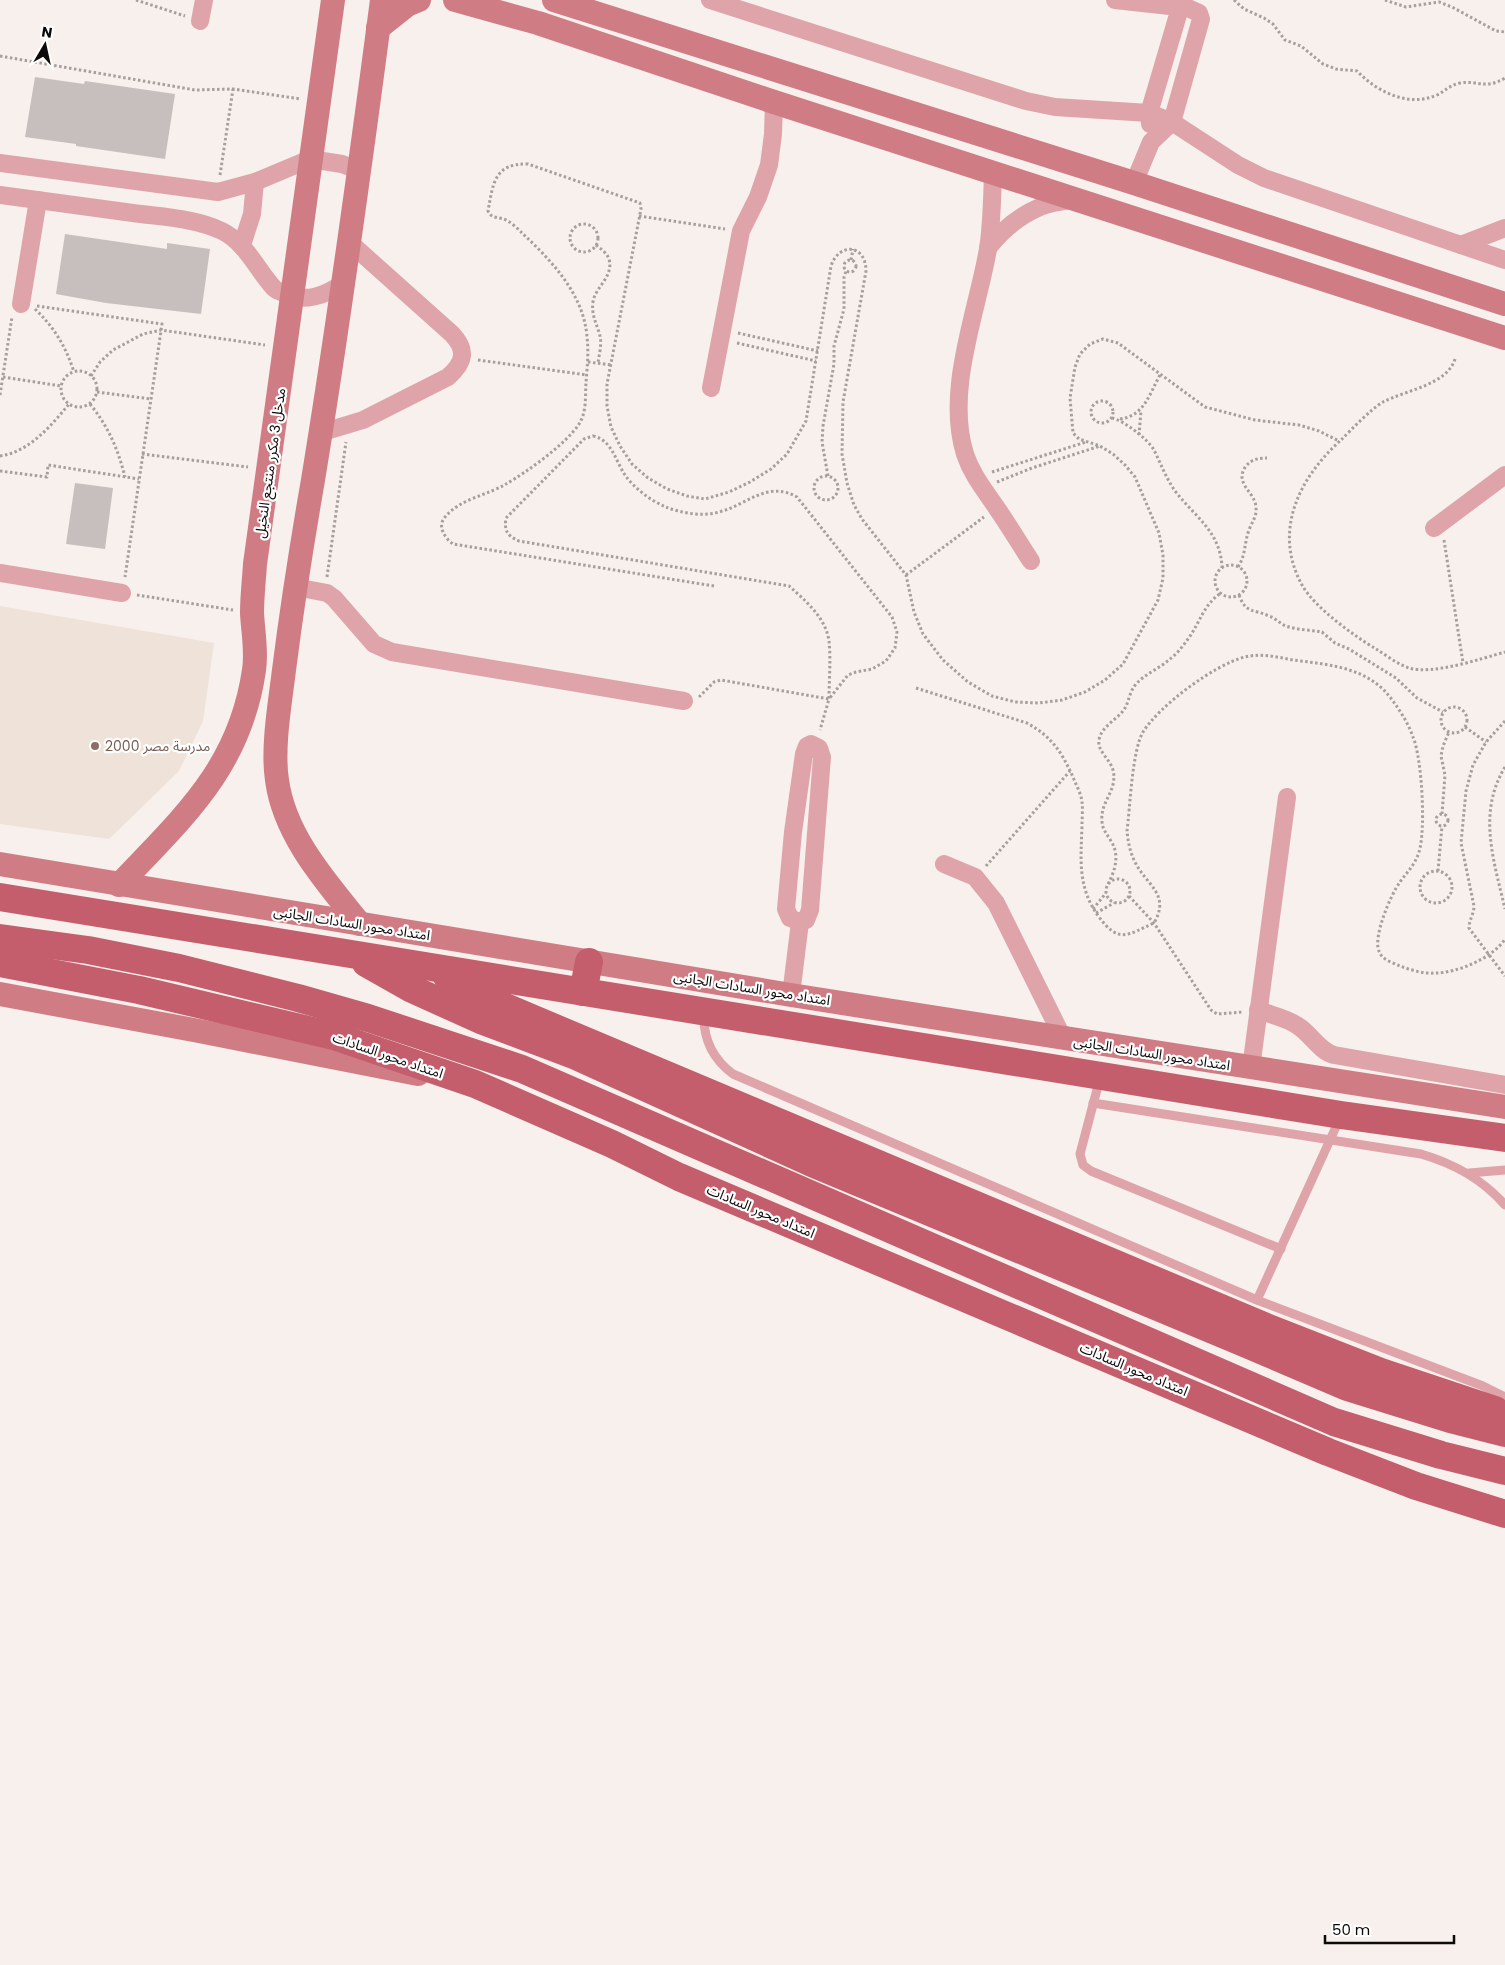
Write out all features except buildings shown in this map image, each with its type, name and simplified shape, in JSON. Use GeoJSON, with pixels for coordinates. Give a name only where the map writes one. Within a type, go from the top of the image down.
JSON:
{"type":"FeatureCollection","features":[{"type":"Feature","properties":{"kind":"main road"},"geometry":{"type":"LineString","coordinates":[[0,897],[1341,1115],[1505,1138]]}},
{"type":"Feature","properties":{"kind":"main road","name":"امتداد محور السادات"},"geometry":{"type":"LineString","coordinates":[[0,938],[88,950],[179,968],[368,1018],[522,1069],[1334,1422],[1441,1455],[1505,1471]]}},
{"type":"Feature","properties":{"kind":"main road"},"geometry":{"type":"LineString","coordinates":[[350,954],[412,989],[483,1021],[576,1056],[812,1162],[1347,1387],[1424,1412],[1505,1433]]}},
{"type":"Feature","properties":{"kind":"main road"},"geometry":{"type":"LineString","coordinates":[[583,992],[589,962]]}},
{"type":"Feature","properties":{"kind":"main road","name":"امتداد محور السادات"},"geometry":{"type":"LineString","coordinates":[[0,963],[139,990],[334,1036],[475,1084],[604,1140],[679,1177],[1328,1452],[1461,1501],[1505,1514]]}},
{"type":"Feature","properties":{"kind":"main road"},"geometry":{"type":"LineString","coordinates":[[434,968],[505,1008],[1239,1315],[1381,1372],[1495,1410],[1505,1417]]}},
{"type":"Feature","properties":{"kind":"main road"},"geometry":{"type":"LineString","coordinates":[[1461,1501],[1487,1494],[1505,1480]]}},
{"type":"Feature","properties":{"kind":"street"},"geometry":{"type":"LineString","coordinates":[[200,21],[204,0]]}},
{"type":"Feature","properties":{"kind":"street","name":"مدخل 3 مكرر منتجع النخيل"},"geometry":{"type":"LineString","coordinates":[[119,885],[188,811],[221,768],[231,750],[250,691],[254,669],[255,645],[252,613],[256,564],[333,0]]}},
{"type":"Feature","properties":{"kind":"street"},"geometry":{"type":"LineString","coordinates":[[360,924],[318,869],[289,823],[277,782],[276,762],[281,696],[295,587],[343,283],[382,0]]}},
{"type":"Feature","properties":{"kind":"street"},"geometry":{"type":"LineString","coordinates":[[378,28],[407,6],[419,0]]}},
{"type":"Feature","properties":{"kind":"street"},"geometry":{"type":"LineString","coordinates":[[455,0],[538,23],[865,132],[1499,336],[1505,304],[554,0]]}},
{"type":"Feature","properties":{"kind":"street"},"geometry":{"type":"LineString","coordinates":[[538,23],[547,0]]}},
{"type":"Feature","properties":{"kind":"street"},"geometry":{"type":"LineString","coordinates":[[710,0],[1026,101],[1056,107],[1149,114],[1172,122],[1238,165],[1264,178],[1505,260]]}},
{"type":"Feature","properties":{"kind":"street"},"geometry":{"type":"LineString","coordinates":[[1115,0],[1193,10],[1199,13],[1201,24],[1172,122],[1151,142],[1134,184]]}},
{"type":"Feature","properties":{"kind":"street"},"geometry":{"type":"LineString","coordinates":[[1151,142],[1149,114],[1180,8]]}},
{"type":"Feature","properties":{"kind":"street"},"geometry":{"type":"LineString","coordinates":[[711,388],[741,231],[758,197],[769,165],[773,134],[774,102]]}},
{"type":"Feature","properties":{"kind":"street"},"geometry":{"type":"LineString","coordinates":[[865,132],[875,102]]}},
{"type":"Feature","properties":{"kind":"street"},"geometry":{"type":"LineString","coordinates":[[0,163],[218,192],[255,182],[310,160],[342,164],[358,170]]}},
{"type":"Feature","properties":{"kind":"street"},"geometry":{"type":"LineString","coordinates":[[993,173],[988,248],[965,352],[960,391],[959,419],[961,438],[979,483],[1031,561]]}},
{"type":"Feature","properties":{"kind":"street"},"geometry":{"type":"LineString","coordinates":[[242,245],[252,214],[255,182]]}},
{"type":"Feature","properties":{"kind":"street"},"geometry":{"type":"LineString","coordinates":[[0,195],[179,219],[212,226],[242,245],[274,289],[292,296],[305,298],[319,296],[332,291],[343,283]]}},
{"type":"Feature","properties":{"kind":"street"},"geometry":{"type":"LineString","coordinates":[[988,248],[1002,231],[1041,206],[1074,199]]}},
{"type":"Feature","properties":{"kind":"street"},"geometry":{"type":"LineString","coordinates":[[21,304],[38,200]]}},
{"type":"Feature","properties":{"kind":"street"},"geometry":{"type":"LineString","coordinates":[[1461,245],[1505,228]]}},
{"type":"Feature","properties":{"kind":"street"},"geometry":{"type":"LineString","coordinates":[[320,433],[348,425],[381,412],[448,376],[457,369],[462,358],[463,350],[460,342],[348,241]]}},
{"type":"Feature","properties":{"kind":"street"},"geometry":{"type":"LineString","coordinates":[[1434,528],[1505,475]]}},
{"type":"Feature","properties":{"kind":"street"},"geometry":{"type":"LineString","coordinates":[[0,573],[122,593]]}},
{"type":"Feature","properties":{"kind":"street"},"geometry":{"type":"LineString","coordinates":[[295,587],[327,593],[334,598],[374,644],[392,652],[684,701]]}},
{"type":"Feature","properties":{"kind":"street"},"geometry":{"type":"LineString","coordinates":[[250,691],[281,696]]}},
{"type":"Feature","properties":{"kind":"street"},"geometry":{"type":"LineString","coordinates":[[816,745],[822,757],[810,910],[806,920],[800,922],[790,918],[786,909],[804,754],[807,746],[816,745]]}},
{"type":"Feature","properties":{"kind":"street"},"geometry":{"type":"LineString","coordinates":[[1251,1068],[1287,797]]}},
{"type":"Feature","properties":{"kind":"street","name":"امتداد محور السادات الجانبى"},"geometry":{"type":"LineString","coordinates":[[0,864],[791,995],[1505,1107]]}},
{"type":"Feature","properties":{"kind":"street"},"geometry":{"type":"LineString","coordinates":[[944,864],[975,877],[988,891],[1003,914],[1063,1038]]}},
{"type":"Feature","properties":{"kind":"street"},"geometry":{"type":"LineString","coordinates":[[791,995],[800,922]]}},
{"type":"Feature","properties":{"kind":"street"},"geometry":{"type":"LineString","coordinates":[[0,994],[475,1084]]}},
{"type":"Feature","properties":{"kind":"street"},"geometry":{"type":"LineString","coordinates":[[1258,1010],[1300,1026],[1324,1050],[1334,1056],[1505,1085]]}},
{"type":"Feature","properties":{"kind":"lane"},"geometry":{"type":"LineString","coordinates":[[704,1011],[704,1023],[709,1045],[722,1064],[733,1074],[1257,1300],[1483,1386],[1505,1397]]}},
{"type":"Feature","properties":{"kind":"lane"},"geometry":{"type":"LineString","coordinates":[[1100,1076],[1080,1154],[1081,1160],[1087,1168],[1280,1249]]}},
{"type":"Feature","properties":{"kind":"lane"},"geometry":{"type":"LineString","coordinates":[[1093,1103],[1421,1154],[1454,1165],[1469,1173],[1484,1184],[1505,1205]]}},
{"type":"Feature","properties":{"kind":"lane"},"geometry":{"type":"LineString","coordinates":[[1257,1300],[1341,1115]]}},
{"type":"Feature","properties":{"kind":"lane"},"geometry":{"type":"LineString","coordinates":[[1469,1173],[1505,1170]]}},
{"type":"Feature","properties":{"kind":"path"},"geometry":{"type":"LineString","coordinates":[[136,0],[200,21]]}},
{"type":"Feature","properties":{"kind":"path"},"geometry":{"type":"LineString","coordinates":[[1234,0],[1244,9],[1273,24],[1285,40],[1301,46],[1323,64],[1336,69],[1357,71],[1367,82],[1393,96],[1423,98],[1438,95],[1452,85],[1461,83],[1495,84],[1505,78]]}},
{"type":"Feature","properties":{"kind":"path"},"geometry":{"type":"LineString","coordinates":[[1385,0],[1406,7],[1439,2],[1496,31],[1505,32]]}},
{"type":"Feature","properties":{"kind":"path"},"geometry":{"type":"LineString","coordinates":[[0,56],[195,90],[233,89],[320,101]]}},
{"type":"Feature","properties":{"kind":"path"},"geometry":{"type":"LineString","coordinates":[[218,192],[233,89]]}},
{"type":"Feature","properties":{"kind":"path"},"geometry":{"type":"LineString","coordinates":[[714,586],[454,544],[445,538],[441,527],[445,517],[468,502],[506,484],[541,461],[580,423],[584,412],[588,362],[587,335],[581,310],[570,286],[553,265],[508,221],[490,215],[488,211],[492,185],[497,175],[506,168],[516,164],[528,164],[640,203],[612,365],[607,384],[607,406],[611,426],[620,446],[632,464],[648,478],[667,489],[687,496],[705,499],[729,492],[771,469],[787,454],[806,421],[834,256],[843,250],[853,249],[861,254],[866,262],[866,270],[843,402],[842,454],[846,483],[854,505],[862,519],[906,575],[914,612],[923,634],[943,660],[968,682],[992,696],[1015,702],[1039,703],[1062,700],[1078,695],[1106,680],[1123,664],[1158,600],[1163,578],[1163,556],[1159,533],[1135,477],[1119,460],[1100,446],[1079,439],[1074,432],[1070,398],[1075,366],[1080,354],[1090,344],[1103,339],[1118,343],[1205,407],[1255,420],[1299,425],[1319,431],[1340,441]]}},
{"type":"Feature","properties":{"kind":"path"},"geometry":{"type":"LineString","coordinates":[[639,216],[741,231]]}},
{"type":"Feature","properties":{"kind":"path"},"geometry":{"type":"LineString","coordinates":[[577,226],[592,227],[598,235],[596,245],[589,252],[578,251],[571,244],[571,234],[577,226]]}},
{"type":"Feature","properties":{"kind":"path"},"geometry":{"type":"LineString","coordinates":[[596,245],[604,251],[609,259],[610,268],[593,300],[594,319],[600,337],[598,363]]}},
{"type":"Feature","properties":{"kind":"path"},"geometry":{"type":"LineString","coordinates":[[851,260],[853,249]]}},
{"type":"Feature","properties":{"kind":"path"},"geometry":{"type":"LineString","coordinates":[[828,476],[818,478],[814,483],[815,494],[824,500],[830,500],[838,493],[837,482],[828,476],[822,442],[834,364],[834,346],[844,309],[844,277],[846,271],[844,268],[845,262],[851,260]]}},
{"type":"Feature","properties":{"kind":"path"},"geometry":{"type":"LineString","coordinates":[[846,271],[853,271],[855,268],[856,265],[851,260]]}},
{"type":"Feature","properties":{"kind":"path"},"geometry":{"type":"LineString","coordinates":[[0,395],[15,303],[21,304]]}},
{"type":"Feature","properties":{"kind":"path"},"geometry":{"type":"LineString","coordinates":[[74,372],[62,342],[43,316],[31,306],[162,324],[122,593],[252,613]]}},
{"type":"Feature","properties":{"kind":"path"},"geometry":{"type":"LineString","coordinates":[[91,376],[100,362],[113,350],[143,334],[161,330],[286,348]]}},
{"type":"Feature","properties":{"kind":"path"},"geometry":{"type":"LineString","coordinates":[[721,334],[816,361]]}},
{"type":"Feature","properties":{"kind":"path"},"geometry":{"type":"LineString","coordinates":[[721,334],[818,351]]}},
{"type":"Feature","properties":{"kind":"path"},"geometry":{"type":"LineString","coordinates":[[462,358],[587,375]]}},
{"type":"Feature","properties":{"kind":"path"},"geometry":{"type":"LineString","coordinates":[[1455,359],[1453,366],[1442,377],[1382,403],[1322,457],[1298,495],[1291,518],[1290,541],[1294,564],[1302,586],[1322,608],[1355,636],[1408,668],[1426,670],[1505,652]]}},
{"type":"Feature","properties":{"kind":"path"},"geometry":{"type":"LineString","coordinates":[[588,362],[612,365]]}},
{"type":"Feature","properties":{"kind":"path"},"geometry":{"type":"LineString","coordinates":[[74,372],[86,372],[91,376],[97,386],[94,399],[90,404],[83,407],[69,404],[61,393],[61,386],[68,375],[74,372]]}},
{"type":"Feature","properties":{"kind":"path"},"geometry":{"type":"LineString","coordinates":[[1139,436],[1141,411],[1160,375]]}},
{"type":"Feature","properties":{"kind":"path"},"geometry":{"type":"LineString","coordinates":[[3,378],[61,386]]}},
{"type":"Feature","properties":{"kind":"path"},"geometry":{"type":"LineString","coordinates":[[97,392],[151,399]]}},
{"type":"Feature","properties":{"kind":"path"},"geometry":{"type":"LineString","coordinates":[[1112,418],[1113,408],[1106,402],[1096,403],[1093,406],[1092,416],[1099,423],[1104,423],[1112,418],[1120,419],[1135,415],[1141,411]]}},
{"type":"Feature","properties":{"kind":"path"},"geometry":{"type":"LineString","coordinates":[[0,456],[9,455],[27,446],[57,419],[69,404]]}},
{"type":"Feature","properties":{"kind":"path"},"geometry":{"type":"LineString","coordinates":[[90,404],[112,438],[121,461],[124,477]]}},
{"type":"Feature","properties":{"kind":"path"},"geometry":{"type":"LineString","coordinates":[[1120,419],[1154,450],[1167,478],[1216,540],[1220,548],[1222,568]]}},
{"type":"Feature","properties":{"kind":"path"},"geometry":{"type":"LineString","coordinates":[[334,598],[334,591],[326,577],[348,425]]}},
{"type":"Feature","properties":{"kind":"path"},"geometry":{"type":"LineString","coordinates":[[816,745],[829,699],[829,639],[820,618],[805,600],[789,586],[519,541],[510,537],[507,532],[505,528],[506,518],[584,439],[593,436],[602,438],[609,444],[626,476],[644,495],[666,507],[691,514],[717,513],[741,504],[764,492],[787,491],[797,496],[892,617],[897,632],[895,648],[886,661],[872,669],[848,675],[829,699]]}},
{"type":"Feature","properties":{"kind":"path"},"geometry":{"type":"LineString","coordinates":[[979,483],[1030,460],[1086,442]]}},
{"type":"Feature","properties":{"kind":"path"},"geometry":{"type":"LineString","coordinates":[[979,483],[1100,446]]}},
{"type":"Feature","properties":{"kind":"path"},"geometry":{"type":"LineString","coordinates":[[142,454],[269,470]]}},
{"type":"Feature","properties":{"kind":"path"},"geometry":{"type":"LineString","coordinates":[[1238,567],[1244,556],[1248,530],[1257,511],[1256,503],[1243,484],[1242,475],[1245,468],[1251,462],[1259,458],[1267,458]]}},
{"type":"Feature","properties":{"kind":"path"},"geometry":{"type":"LineString","coordinates":[[1030,460],[1032,468]]}},
{"type":"Feature","properties":{"kind":"path"},"geometry":{"type":"LineString","coordinates":[[0,471],[47,477],[48,465],[139,479]]}},
{"type":"Feature","properties":{"kind":"path"},"geometry":{"type":"LineString","coordinates":[[906,575],[997,508]]}},
{"type":"Feature","properties":{"kind":"path"},"geometry":{"type":"LineString","coordinates":[[1434,528],[1445,542],[1447,550],[1463,663]]}},
{"type":"Feature","properties":{"kind":"path"},"geometry":{"type":"LineString","coordinates":[[1227,565],[1238,567],[1246,577],[1246,584],[1239,595],[1230,596],[1221,593],[1216,587],[1217,573],[1227,565]]}},
{"type":"Feature","properties":{"kind":"path"},"geometry":{"type":"LineString","coordinates":[[1093,909],[1106,893],[1108,884],[1115,872],[1116,857],[1113,844],[1105,832],[1102,823],[1104,804],[1111,793],[1114,781],[1113,769],[1100,748],[1099,740],[1103,731],[1125,709],[1128,695],[1137,682],[1171,658],[1188,639],[1205,607],[1221,593]]}},
{"type":"Feature","properties":{"kind":"path"},"geometry":{"type":"LineString","coordinates":[[1239,595],[1248,609],[1255,613],[1265,614],[1287,627],[1322,632],[1335,643],[1349,649],[1396,678],[1417,698],[1443,712]]}},
{"type":"Feature","properties":{"kind":"path"},"geometry":{"type":"LineString","coordinates":[[916,688],[1027,723],[1042,731],[1054,742],[1064,756],[1082,803],[1080,862],[1083,887],[1093,909],[1109,931],[1120,935],[1154,923],[1160,908],[1157,892],[1135,862],[1128,842],[1137,748],[1142,733],[1158,713],[1173,700],[1220,667],[1244,657],[1260,655],[1341,666],[1360,674],[1378,686],[1393,701],[1414,737],[1424,817],[1420,851],[1412,868],[1400,882],[1388,904],[1377,944],[1380,954],[1390,962],[1412,970],[1436,974],[1472,963],[1489,955],[1500,947],[1505,939]]}},
{"type":"Feature","properties":{"kind":"path"},"geometry":{"type":"LineString","coordinates":[[684,701],[695,700],[708,686],[721,680],[829,699]]}},
{"type":"Feature","properties":{"kind":"path"},"geometry":{"type":"LineString","coordinates":[[1453,707],[1463,711],[1466,716],[1465,727],[1460,731],[1449,732],[1441,724],[1441,718],[1447,708],[1453,707]]}},
{"type":"Feature","properties":{"kind":"path"},"geometry":{"type":"LineString","coordinates":[[1505,721],[1486,742],[1473,765],[1466,791],[1462,843],[1474,906],[1474,914],[1469,922],[1469,928],[1505,976]]}},
{"type":"Feature","properties":{"kind":"path"},"geometry":{"type":"LineString","coordinates":[[1465,727],[1486,742]]}},
{"type":"Feature","properties":{"kind":"path"},"geometry":{"type":"LineString","coordinates":[[1442,814],[1445,775],[1441,756],[1449,732]]}},
{"type":"Feature","properties":{"kind":"path"},"geometry":{"type":"LineString","coordinates":[[1505,767],[1495,787],[1490,826],[1495,872],[1505,909]]}},
{"type":"Feature","properties":{"kind":"path"},"geometry":{"type":"LineString","coordinates":[[975,877],[1070,771]]}},
{"type":"Feature","properties":{"kind":"path"},"geometry":{"type":"LineString","coordinates":[[1442,814],[1445,814],[1449,820],[1445,826],[1442,826]]}},
{"type":"Feature","properties":{"kind":"path"},"geometry":{"type":"LineString","coordinates":[[1442,814],[1436,820],[1442,826]]}},
{"type":"Feature","properties":{"kind":"path"},"geometry":{"type":"LineString","coordinates":[[1438,872],[1442,826]]}},
{"type":"Feature","properties":{"kind":"path"},"geometry":{"type":"LineString","coordinates":[[1433,870],[1438,872],[1446,873],[1453,885],[1450,897],[1439,904],[1426,900],[1419,889],[1423,876],[1433,870]]}},
{"type":"Feature","properties":{"kind":"path"},"geometry":{"type":"LineString","coordinates":[[1096,913],[1114,903],[1125,901],[1129,896],[1129,886],[1122,880],[1112,881],[1108,884]]}},
{"type":"Feature","properties":{"kind":"path"},"geometry":{"type":"LineString","coordinates":[[1106,893],[1114,903]]}},
{"type":"Feature","properties":{"kind":"path"},"geometry":{"type":"LineString","coordinates":[[1129,896],[1154,923],[1211,1010],[1217,1014],[1258,1010]]}},
{"type":"Feature","properties":{"kind":"shaded area","name":"مدرسة مصر 2000"},"geometry":{"type":"Polygon","coordinates":[[[0,606],[214,643],[203,721],[179,771],[109,839],[0,824],[0,606]]]}},
{"type":"Feature","properties":{"kind":"place","name":"مدرسة مصر 2000"},"geometry":{"type":"Point","coordinates":[95,746]}}]}
